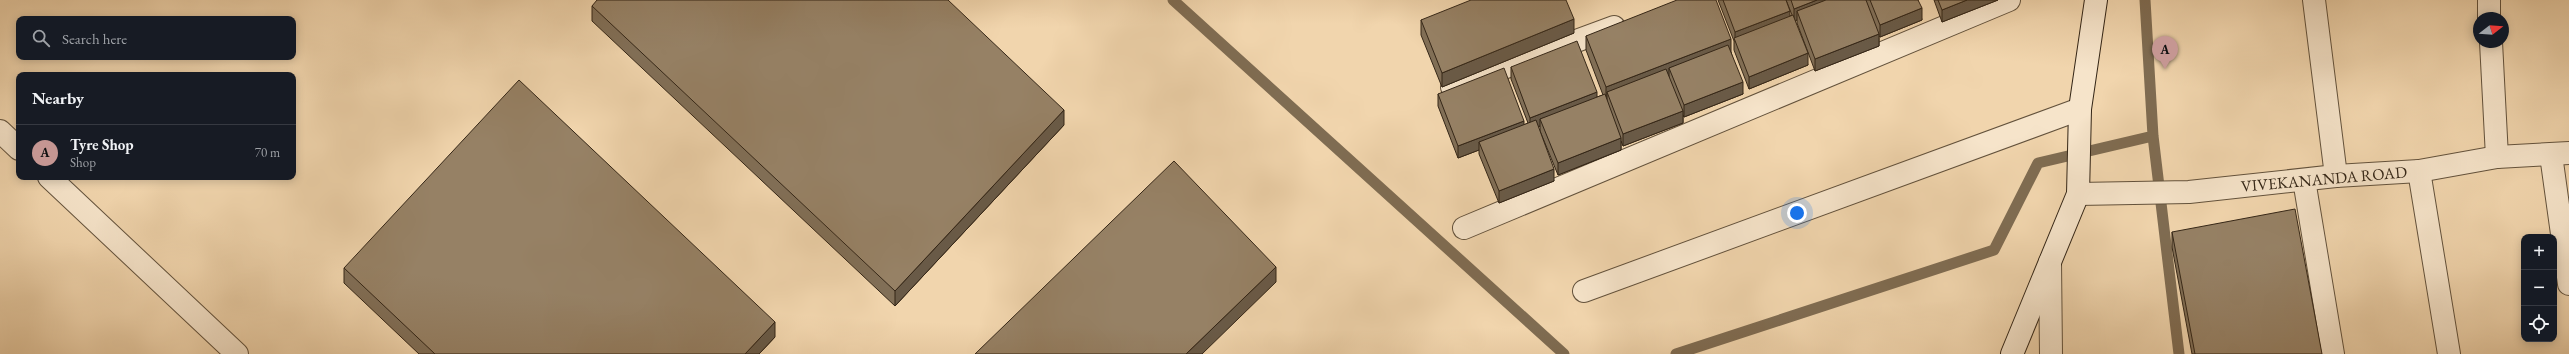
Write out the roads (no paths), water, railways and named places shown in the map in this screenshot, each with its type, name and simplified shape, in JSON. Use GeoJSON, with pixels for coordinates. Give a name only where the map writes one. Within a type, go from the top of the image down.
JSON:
{"type":"FeatureCollection","features":[{"type":"Feature","properties":{"kind":"street"},"geometry":{"type":"LineString","coordinates":[[1464,228],[2009,0]]}},
{"type":"Feature","properties":{"kind":"street"},"geometry":{"type":"LineString","coordinates":[[2012,354],[2078,194],[2080,109],[2096,0]]}},
{"type":"Feature","properties":{"kind":"street"},"geometry":{"type":"LineString","coordinates":[[2314,0],[2336,176]]}},
{"type":"Feature","properties":{"kind":"street"},"geometry":{"type":"LineString","coordinates":[[2488,0],[2489,12]]}},
{"type":"Feature","properties":{"kind":"street"},"geometry":{"type":"LineString","coordinates":[[1452,87],[1634,19]]}},
{"type":"Feature","properties":{"kind":"street"},"geometry":{"type":"LineString","coordinates":[[2491,48],[2496,157]]}},
{"type":"Feature","properties":{"kind":"street"},"geometry":{"type":"LineString","coordinates":[[1584,291],[2080,109]]}},
{"type":"Feature","properties":{"kind":"street"},"geometry":{"type":"LineString","coordinates":[[0,131],[16,146]]}},
{"type":"Feature","properties":{"kind":"street"},"geometry":{"type":"LineString","coordinates":[[2560,154],[2569,284]]}},
{"type":"Feature","properties":{"kind":"street","name":"VIVEKANANDA ROAD"},"geometry":{"type":"LineString","coordinates":[[2078,194],[2189,192],[2336,176],[2419,171],[2496,157],[2560,154]]}},
{"type":"Feature","properties":{"kind":"street"},"geometry":{"type":"LineString","coordinates":[[2419,171],[2449,354]]}},
{"type":"Feature","properties":{"kind":"street"},"geometry":{"type":"LineString","coordinates":[[52,180],[237,354]]}},
{"type":"Feature","properties":{"kind":"street"},"geometry":{"type":"LineString","coordinates":[[2304,180],[2333,354]]}},
{"type":"Feature","properties":{"kind":"street"},"geometry":{"type":"LineString","coordinates":[[2050,262],[2050,354]]}},
{"type":"Feature","properties":{"kind":"waterway"},"geometry":{"type":"LineString","coordinates":[[1173,0],[1564,354]]}},
{"type":"Feature","properties":{"kind":"waterway"},"geometry":{"type":"LineString","coordinates":[[2145,0],[2153,136],[2179,354]]}},
{"type":"Feature","properties":{"kind":"waterway"},"geometry":{"type":"LineString","coordinates":[[1676,354],[1994,250],[2038,163],[2153,136]]}},
{"type":"Feature","properties":{"kind":"place","name":"Tyre Shop"},"geometry":{"type":"Point","coordinates":[2165,69]}}]}
